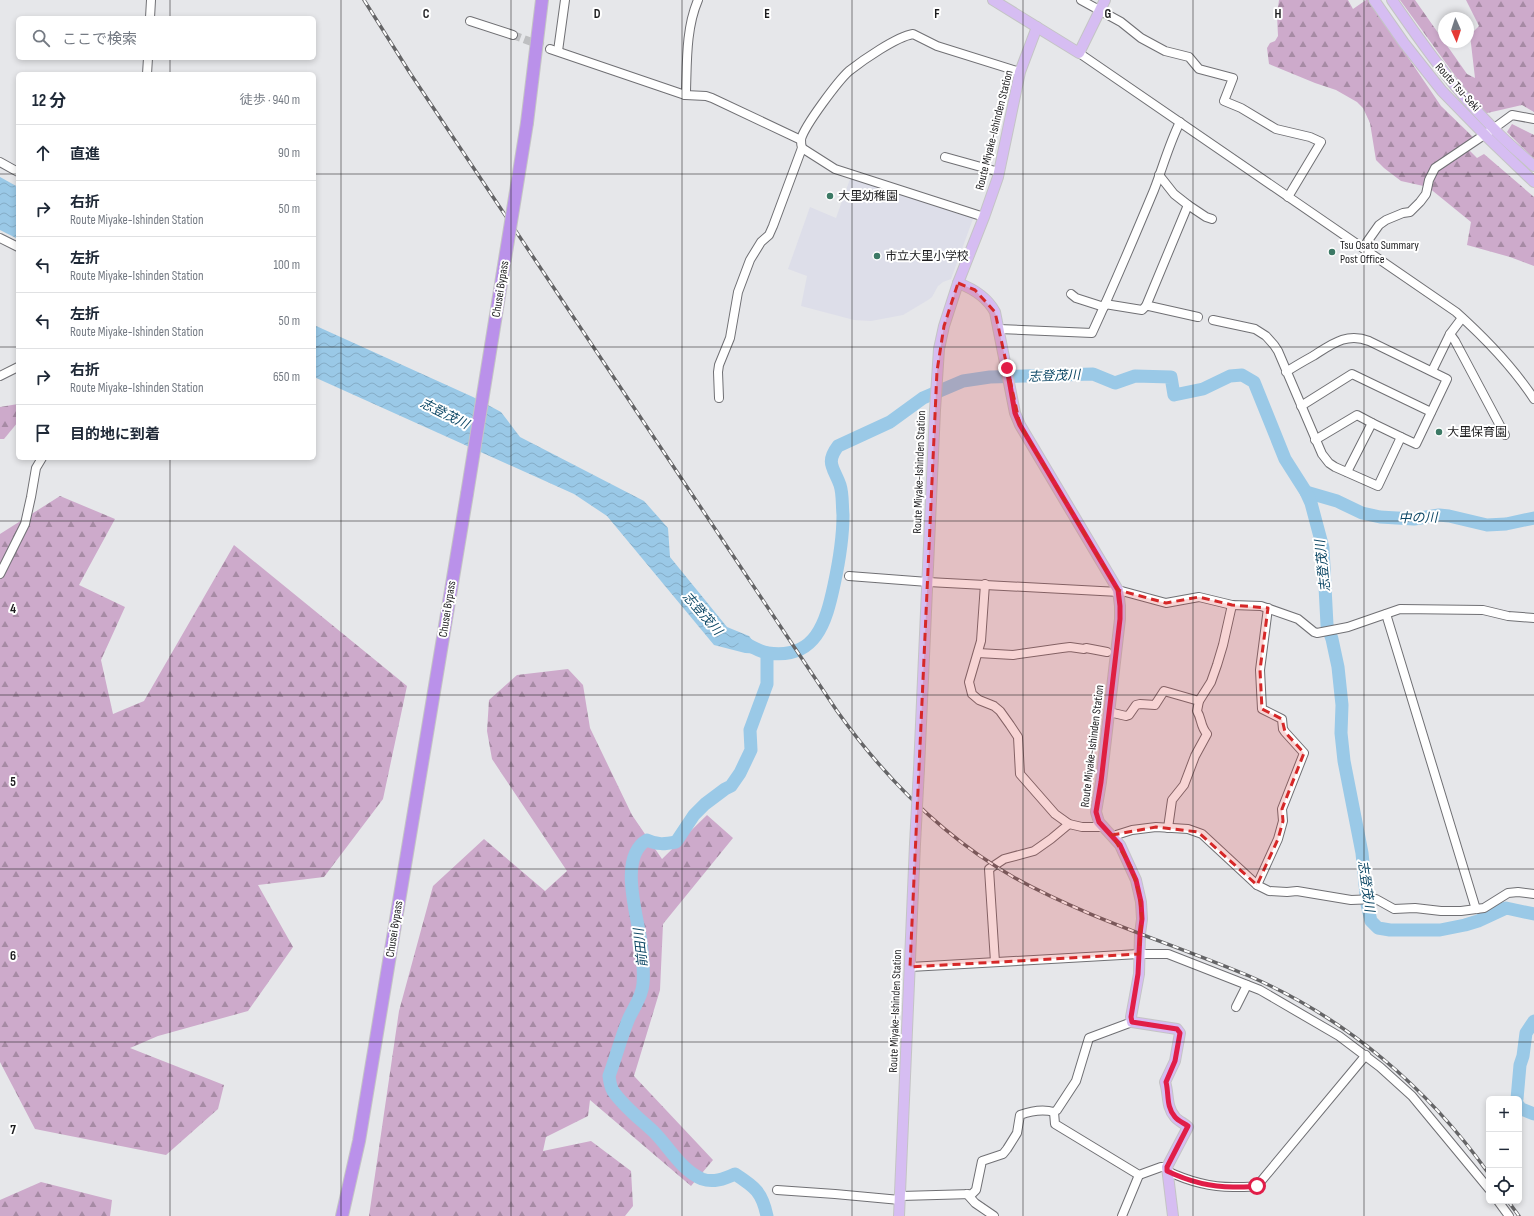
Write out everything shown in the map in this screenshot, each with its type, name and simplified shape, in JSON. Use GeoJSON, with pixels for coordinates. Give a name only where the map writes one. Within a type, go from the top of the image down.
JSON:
{"type":"FeatureCollection","features":[{"type":"Feature","properties":{"kind":"highway","name":"Chusei Bypass"},"geometry":{"type":"LineString","coordinates":[[342,1216],[359,1141],[467,494],[527,123],[542,0]]}},
{"type":"Feature","properties":{"kind":"main road"},"geometry":{"type":"LineString","coordinates":[[994,0],[1079,53],[1105,0]]}},
{"type":"Feature","properties":{"kind":"main road","name":"Route Tsu-Seki"},"geometry":{"type":"LineString","coordinates":[[1374,0],[1404,43],[1442,91],[1489,132],[1534,166]]}},
{"type":"Feature","properties":{"kind":"main road","name":"Route Tsu-Seki"},"geometry":{"type":"LineString","coordinates":[[1392,0],[1432,57],[1489,132],[1534,182]]}},
{"type":"Feature","properties":{"kind":"main road","name":"Route Miyake-Ishinden Station"},"geometry":{"type":"LineString","coordinates":[[899,1216],[939,349],[944,326],[958,283],[984,217],[999,172],[1020,72],[1037,27]]}},
{"type":"Feature","properties":{"kind":"main road","name":"Route Miyake-Ishinden Station"},"geometry":{"type":"LineString","coordinates":[[958,283],[974,290],[991,304],[995,312],[999,329],[1015,413],[1026,437],[1118,591],[1120,619],[1101,782],[1096,807],[1099,822],[1120,845],[1131,867],[1140,893],[1142,919],[1138,974],[1131,1017],[1132,1022]]}},
{"type":"Feature","properties":{"kind":"main road"},"geometry":{"type":"LineString","coordinates":[[1132,1022],[1177,1029],[1180,1033],[1175,1061],[1166,1082],[1171,1110],[1176,1118],[1188,1126],[1167,1169],[1173,1216]]}},
{"type":"Feature","properties":{"kind":"street"},"geometry":{"type":"LineString","coordinates":[[150,16],[151,0]]}},
{"type":"Feature","properties":{"kind":"street"},"geometry":{"type":"LineString","coordinates":[[558,52],[565,0]]}},
{"type":"Feature","properties":{"kind":"street"},"geometry":{"type":"LineString","coordinates":[[685,95],[688,39],[698,0]]}},
{"type":"Feature","properties":{"kind":"street"},"geometry":{"type":"LineString","coordinates":[[1081,0],[1121,22],[1141,38],[1165,51],[1189,57],[1199,69],[1233,78],[1224,101],[1242,108],[1276,129],[1310,137],[1321,142],[1288,197]]}},
{"type":"Feature","properties":{"kind":"street"},"geometry":{"type":"LineString","coordinates":[[470,21],[513,35]]}},
{"type":"Feature","properties":{"kind":"street"},"geometry":{"type":"LineString","coordinates":[[719,398],[719,365],[730,338],[738,292],[750,260],[761,242],[771,232],[801,144],[813,118],[846,74],[872,54],[909,34],[915,34],[937,46],[1020,72]]}},
{"type":"Feature","properties":{"kind":"street"},"geometry":{"type":"LineString","coordinates":[[550,49],[685,95],[706,96],[712,98],[801,144],[835,169],[984,217]]}},
{"type":"Feature","properties":{"kind":"street"},"geometry":{"type":"LineString","coordinates":[[1079,53],[1462,318],[1521,379],[1534,399]]}},
{"type":"Feature","properties":{"kind":"street"},"geometry":{"type":"LineString","coordinates":[[147,72],[148,60]]}},
{"type":"Feature","properties":{"kind":"street"},"geometry":{"type":"LineString","coordinates":[[1364,249],[1379,225],[1386,220],[1403,213],[1410,212],[1420,202],[1426,194],[1429,180],[1435,168],[1512,115],[1534,119]]}},
{"type":"Feature","properties":{"kind":"street"},"geometry":{"type":"LineString","coordinates":[[999,329],[1092,333],[1105,306],[1159,175],[1171,139],[1180,122]]}},
{"type":"Feature","properties":{"kind":"street"},"geometry":{"type":"LineString","coordinates":[[945,157],[999,172]]}},
{"type":"Feature","properties":{"kind":"street"},"geometry":{"type":"LineString","coordinates":[[0,162],[16,171]]}},
{"type":"Feature","properties":{"kind":"street"},"geometry":{"type":"LineString","coordinates":[[1159,175],[1174,194],[1206,217],[1212,219]]}},
{"type":"Feature","properties":{"kind":"street"},"geometry":{"type":"LineString","coordinates":[[1071,294],[1076,298],[1105,306],[1142,310],[1146,306],[1188,205]]}},
{"type":"Feature","properties":{"kind":"street"},"geometry":{"type":"LineString","coordinates":[[0,238],[16,247]]}},
{"type":"Feature","properties":{"kind":"street"},"geometry":{"type":"LineString","coordinates":[[1146,306],[1198,317]]}},
{"type":"Feature","properties":{"kind":"street"},"geometry":{"type":"LineString","coordinates":[[1432,372],[1450,334],[1462,318]]}},
{"type":"Feature","properties":{"kind":"street"},"geometry":{"type":"LineString","coordinates":[[1213,320],[1247,327],[1261,332],[1269,339],[1278,351],[1315,440],[1322,454],[1329,463],[1378,486],[1401,437]]}},
{"type":"Feature","properties":{"kind":"street"},"geometry":{"type":"LineString","coordinates":[[1450,334],[1505,435]]}},
{"type":"Feature","properties":{"kind":"street"},"geometry":{"type":"LineString","coordinates":[[1286,372],[1336,341],[1353,337],[1369,341],[1447,379],[1416,444],[1357,415],[1315,440]]}},
{"type":"Feature","properties":{"kind":"street"},"geometry":{"type":"LineString","coordinates":[[0,376],[16,368]]}},
{"type":"Feature","properties":{"kind":"street"},"geometry":{"type":"LineString","coordinates":[[1301,406],[1352,374],[1432,412]]}},
{"type":"Feature","properties":{"kind":"street"},"geometry":{"type":"LineString","coordinates":[[1347,472],[1372,423]]}},
{"type":"Feature","properties":{"kind":"street"},"geometry":{"type":"LineString","coordinates":[[0,574],[25,524],[32,497],[36,468],[41,460]]}},
{"type":"Feature","properties":{"kind":"street"},"geometry":{"type":"LineString","coordinates":[[849,576],[928,582],[1118,591],[1166,603],[1199,597],[1232,605],[1261,606],[1268,608],[1298,619],[1314,632],[1322,633],[1337,630],[1400,609],[1482,610],[1508,616],[1534,618]]}},
{"type":"Feature","properties":{"kind":"street"},"geometry":{"type":"LineString","coordinates":[[985,584],[981,641],[970,678],[972,694],[979,700],[994,706],[1000,711],[1010,725],[1018,737],[1020,774],[1055,814],[1069,824],[1082,827],[1104,827]]}},
{"type":"Feature","properties":{"kind":"street"},"geometry":{"type":"LineString","coordinates":[[1168,828],[1172,800],[1184,785],[1207,734],[1202,729],[1201,717],[1197,711],[1199,701],[1211,682],[1223,645],[1232,605]]}},
{"type":"Feature","properties":{"kind":"street"},"geometry":{"type":"LineString","coordinates":[[1257,885],[1278,839],[1283,821],[1282,809],[1304,753],[1283,729],[1282,719],[1262,709],[1260,670],[1268,608]]}},
{"type":"Feature","properties":{"kind":"street"},"geometry":{"type":"LineString","coordinates":[[1386,614],[1472,898],[1477,909]]}},
{"type":"Feature","properties":{"kind":"street"},"geometry":{"type":"LineString","coordinates":[[978,653],[1013,655],[1070,647],[1107,652]]}},
{"type":"Feature","properties":{"kind":"street"},"geometry":{"type":"LineString","coordinates":[[1109,712],[1126,716],[1129,715],[1136,705],[1140,704],[1155,706],[1164,691],[1199,701]]}},
{"type":"Feature","properties":{"kind":"street"},"geometry":{"type":"LineString","coordinates":[[995,962],[989,869],[1004,859],[1040,848],[1069,824]]}},
{"type":"Feature","properties":{"kind":"street"},"geometry":{"type":"LineString","coordinates":[[1113,836],[1132,830],[1156,827],[1188,829],[1202,834],[1257,885],[1273,891],[1297,891],[1342,899],[1376,899],[1397,909],[1415,908],[1451,912],[1477,909],[1487,906],[1508,893],[1518,892],[1534,894]]}},
{"type":"Feature","properties":{"kind":"street"},"geometry":{"type":"LineString","coordinates":[[910,967],[1139,954],[1168,954],[1266,993],[1313,1019],[1366,1055],[1416,1100],[1486,1185]]}},
{"type":"Feature","properties":{"kind":"street"},"geometry":{"type":"LineString","coordinates":[[1236,1007],[1247,985]]}},
{"type":"Feature","properties":{"kind":"street"},"geometry":{"type":"LineString","coordinates":[[1054,1112],[1057,1110],[1076,1081],[1089,1038],[1132,1022]]}},
{"type":"Feature","properties":{"kind":"street"},"geometry":{"type":"LineString","coordinates":[[1122,1216],[1139,1175],[1161,1167],[1194,1182],[1223,1188],[1257,1186],[1366,1055]]}},
{"type":"Feature","properties":{"kind":"street"},"geometry":{"type":"LineString","coordinates":[[777,1190],[900,1198],[972,1194],[976,1190],[982,1161],[1003,1154],[1018,1133],[1020,1115],[1048,1110],[1054,1112]]}},
{"type":"Feature","properties":{"kind":"street"},"geometry":{"type":"LineString","coordinates":[[1054,1112],[1055,1124],[1139,1175]]}},
{"type":"Feature","properties":{"kind":"street"},"geometry":{"type":"LineString","coordinates":[[967,1194],[975,1203],[994,1216]]}},
{"type":"Feature","properties":{"kind":"street"},"geometry":{"type":"LineString","coordinates":[[1500,1204],[1509,1216]]}},
{"type":"Feature","properties":{"kind":"highlighted area"},"geometry":{"type":"Polygon","coordinates":[[[958,283],[975,290],[995,312],[1020,425],[1118,590],[1166,603],[1199,597],[1232,605],[1268,608],[1260,670],[1262,709],[1282,719],[1285,732],[1304,753],[1282,809],[1283,821],[1278,839],[1257,885],[1198,832],[1156,827],[1112,835],[1131,867],[1139,893],[1142,919],[1139,954],[910,967],[937,371],[944,326],[958,283]]]}},
{"type":"Feature","properties":{"kind":"shaded area","name":"市立大里小学校"},"geometry":{"type":"Polygon","coordinates":[[[858,178],[974,216],[951,279],[938,286],[932,297],[928,300],[903,315],[871,321],[854,320],[801,306],[807,276],[788,269],[810,207],[836,218],[850,179],[855,180],[858,178]]]}},
{"type":"Feature","properties":{"kind":"green space"},"geometry":{"type":"Polygon","coordinates":[[[1279,0],[1348,0],[1353,9],[1366,0],[1369,0],[1441,106],[1473,137],[1469,150],[1477,158],[1484,154],[1534,197],[1534,266],[1510,257],[1467,245],[1471,222],[1428,187],[1401,181],[1376,160],[1370,123],[1363,108],[1357,102],[1336,90],[1269,64],[1267,48],[1278,36],[1277,15],[1279,0]]]}},
{"type":"Feature","properties":{"kind":"green space"},"geometry":{"type":"Polygon","coordinates":[[[1400,0],[1415,0],[1438,33],[1438,48],[1449,48],[1467,74],[1475,78],[1472,48],[1474,48],[1474,31],[1479,26],[1474,16],[1474,12],[1472,12],[1466,0],[1534,0],[1534,112],[1522,105],[1483,114],[1400,0]]]}},
{"type":"Feature","properties":{"kind":"green space"},"geometry":{"type":"Polygon","coordinates":[[[1512,124],[1534,135],[1534,159],[1507,132],[1512,124]]]}},
{"type":"Feature","properties":{"kind":"green space"},"geometry":{"type":"Polygon","coordinates":[[[16,404],[16,424],[4,439],[0,439],[0,407],[16,404]]]}},
{"type":"Feature","properties":{"kind":"green space"},"geometry":{"type":"Polygon","coordinates":[[[60,496],[115,519],[79,585],[125,607],[101,660],[113,714],[144,701],[234,545],[407,686],[383,799],[324,877],[258,885],[293,947],[248,1011],[158,1036],[130,1048],[224,1085],[218,1109],[166,1155],[35,1129],[0,1062],[0,534],[60,496]]]}},
{"type":"Feature","properties":{"kind":"green space"},"geometry":{"type":"Polygon","coordinates":[[[568,669],[583,685],[590,728],[632,815],[662,859],[707,815],[733,838],[663,924],[660,990],[634,1076],[713,1160],[691,1186],[590,1100],[588,1116],[546,1137],[543,1151],[591,1141],[631,1171],[633,1206],[625,1216],[369,1216],[399,1011],[433,886],[484,839],[545,891],[567,871],[492,759],[487,731],[489,700],[517,675],[568,669]]]}},
{"type":"Feature","properties":{"kind":"green space"},"geometry":{"type":"Polygon","coordinates":[[[41,1182],[112,1200],[110,1216],[0,1216],[0,1200],[41,1182]]]}},
{"type":"Feature","properties":{"kind":"water"},"geometry":{"type":"Polygon","coordinates":[[[0,177],[16,186],[16,238],[0,230],[0,177]]]}},
{"type":"Feature","properties":{"kind":"water"},"geometry":{"type":"Polygon","coordinates":[[[316,326],[473,397],[501,412],[520,437],[644,501],[668,528],[670,557],[727,627],[749,636],[763,654],[745,653],[714,645],[607,516],[574,494],[316,378],[316,326]]]}},
{"type":"Feature","properties":{"kind":"waterway","name":"志登茂川"},"geometry":{"type":"LineString","coordinates":[[745,643],[768,653],[784,654],[797,651],[808,644],[816,636],[822,625],[831,599],[838,568],[843,524],[841,489],[831,461],[834,452],[838,446],[890,422],[923,398],[963,381],[990,377],[1093,374],[1115,383],[1135,376],[1171,377],[1174,395],[1203,389],[1230,376],[1242,375],[1254,382],[1285,459],[1306,492],[1311,503],[1323,548],[1327,625],[1332,639],[1338,667],[1342,705],[1341,733],[1344,761],[1362,853],[1367,904],[1371,921],[1378,928],[1390,930],[1440,930],[1478,921],[1506,908],[1534,914]]}},
{"type":"Feature","properties":{"kind":"waterway","name":"中の川"},"geometry":{"type":"LineString","coordinates":[[1306,492],[1337,501],[1362,513],[1380,517],[1414,519],[1439,515],[1487,525],[1506,524],[1534,518]]}},
{"type":"Feature","properties":{"kind":"waterway","name":"前田川"},"geometry":{"type":"LineString","coordinates":[[767,653],[767,684],[750,730],[751,750],[740,773],[731,786],[705,804],[694,815],[676,842],[661,844],[647,840],[638,849],[633,861],[631,875],[632,891],[642,950],[643,984],[639,998],[626,1025],[609,1076],[611,1087],[617,1097],[632,1113],[660,1138],[682,1165],[695,1175],[710,1181],[723,1179],[735,1174],[757,1191],[763,1201],[767,1216]]}},
{"type":"Feature","properties":{"kind":"waterway","name":"志登茂川"},"geometry":{"type":"LineString","coordinates":[[1517,1096],[1520,1065],[1523,1056],[1526,1033],[1534,1021]]}},
{"type":"Feature","properties":{"kind":"waterway","name":"志登茂川"},"geometry":{"type":"LineString","coordinates":[[1522,1109],[1534,1114]]}},
{"type":"Feature","properties":{"kind":"tunnel"},"geometry":{"type":"LineString","coordinates":[[513,35],[550,49]]}},
{"type":"Feature","properties":{"kind":"railway"},"geometry":{"type":"LineString","coordinates":[[364,0],[410,73],[837,711],[855,736],[895,782],[940,825],[989,862],[1015,878],[1072,906],[1249,976],[1285,993],[1351,1034],[1382,1058],[1412,1085],[1439,1113],[1486,1170]]}},
{"type":"Feature","properties":{"kind":"railway"},"geometry":{"type":"LineString","coordinates":[[1510,1204],[1519,1216]]}},
{"type":"Feature","properties":{"kind":"place","name":"大里幼稚園"},"geometry":{"type":"Point","coordinates":[830,196]}},
{"type":"Feature","properties":{"kind":"place","name":"Tsu Osato Summary Post Office"},"geometry":{"type":"Point","coordinates":[1332,252]}},
{"type":"Feature","properties":{"kind":"place","name":"市立大里小学校"},"geometry":{"type":"Point","coordinates":[877,256]}},
{"type":"Feature","properties":{"kind":"place","name":"大里保育園"},"geometry":{"type":"Point","coordinates":[1439,432]}},
{"type":"Feature","properties":{"kind":"route"},"geometry":{"type":"LineString","coordinates":[[1007,368],[1015,413],[1026,437],[1118,590],[1120,619],[1101,782],[1096,812],[1099,822],[1120,845],[1131,867],[1140,893],[1142,919],[1138,974],[1131,1017],[1132,1022],[1177,1029],[1180,1033],[1175,1061],[1166,1082],[1169,1095],[1169,1105],[1173,1114],[1176,1118],[1188,1126],[1167,1167],[1167,1171],[1183,1179],[1223,1188],[1257,1186]]}}]}
